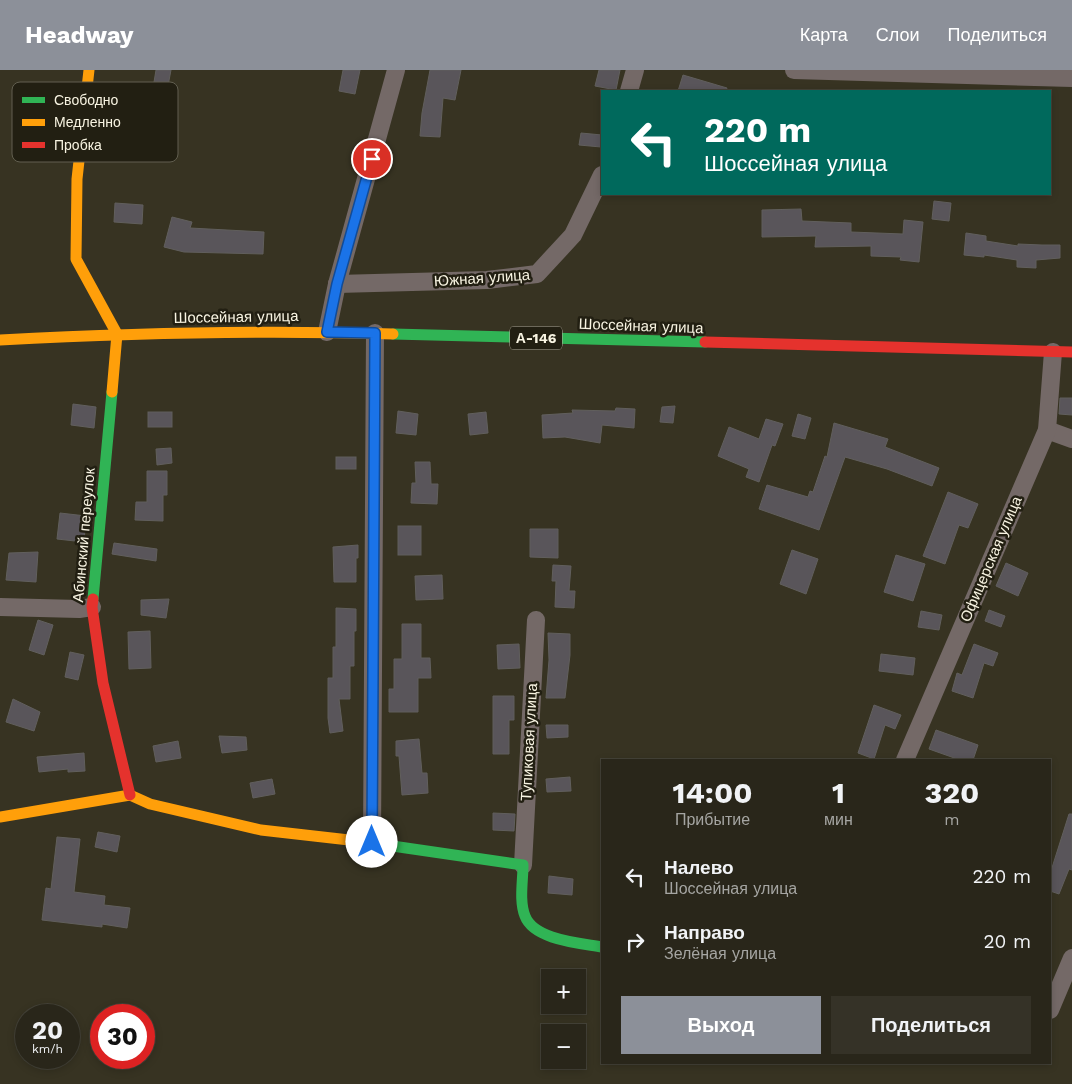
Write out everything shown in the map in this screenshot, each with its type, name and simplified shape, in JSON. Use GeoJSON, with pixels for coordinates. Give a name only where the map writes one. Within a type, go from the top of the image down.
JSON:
{"type":"FeatureCollection","features":[{"type":"Feature","properties":{"kind":"main road"},"geometry":{"type":"LineString","coordinates":[[80,162],[76,259],[116,334]]}},
{"type":"Feature","properties":{"kind":"main road","name":"Шоссейная улица"},"geometry":{"type":"LineString","coordinates":[[0,340],[116,334],[327,332],[1072,352]]}},
{"type":"Feature","properties":{"kind":"main road","name":"Абинский переулок"},"geometry":{"type":"LineString","coordinates":[[116,334],[92,607],[102,683],[130,796]]}},
{"type":"Feature","properties":{"kind":"main road"},"geometry":{"type":"LineString","coordinates":[[0,817],[130,796],[150,804],[261,830],[372,842],[523,865],[524,916],[530,926],[540,934],[601,948]]}},
{"type":"Feature","properties":{"kind":"street"},"geometry":{"type":"LineString","coordinates":[[327,332],[337,284],[396,70]]}},
{"type":"Feature","properties":{"kind":"street"},"geometry":{"type":"LineString","coordinates":[[629,90],[635,70]]}},
{"type":"Feature","properties":{"kind":"street"},"geometry":{"type":"LineString","coordinates":[[794,70],[1072,78]]}},
{"type":"Feature","properties":{"kind":"street","name":"Южная улица"},"geometry":{"type":"LineString","coordinates":[[337,284],[487,280],[537,274],[573,235],[601,177]]}},
{"type":"Feature","properties":{"kind":"street"},"geometry":{"type":"LineString","coordinates":[[372,842],[375,333]]}},
{"type":"Feature","properties":{"kind":"street","name":"Офицерская улица"},"geometry":{"type":"LineString","coordinates":[[905,759],[1046,430],[1053,352]]}},
{"type":"Feature","properties":{"kind":"street"},"geometry":{"type":"LineString","coordinates":[[1046,430],[1072,439]]}},
{"type":"Feature","properties":{"kind":"street"},"geometry":{"type":"LineString","coordinates":[[0,607],[79,609],[92,607]]}},
{"type":"Feature","properties":{"kind":"street","name":"Тупиковая улица"},"geometry":{"type":"LineString","coordinates":[[523,865],[536,620]]}},
{"type":"Feature","properties":{"kind":"street"},"geometry":{"type":"LineString","coordinates":[[1051,1008],[1072,958]]}},
{"type":"Feature","properties":{"kind":"building"},"geometry":{"type":"Polygon","coordinates":[[[156,70],[171,70],[169,82],[154,82],[156,70]]]}},
{"type":"Feature","properties":{"kind":"building"},"geometry":{"type":"Polygon","coordinates":[[[343,70],[360,70],[355,94],[339,91],[343,70]]]}},
{"type":"Feature","properties":{"kind":"building"},"geometry":{"type":"Polygon","coordinates":[[[430,70],[461,70],[455,100],[443,98],[440,137],[420,136],[430,70]]]}},
{"type":"Feature","properties":{"kind":"building"},"geometry":{"type":"Polygon","coordinates":[[[599,70],[620,70],[616,90],[595,86],[599,70]]]}},
{"type":"Feature","properties":{"kind":"building"},"geometry":{"type":"Polygon","coordinates":[[[683,75],[727,88],[726,90],[678,90],[683,75]]]}},
{"type":"Feature","properties":{"kind":"building"},"geometry":{"type":"Polygon","coordinates":[[[581,133],[601,135],[601,147],[579,145],[581,133]]]}},
{"type":"Feature","properties":{"kind":"building"},"geometry":{"type":"Polygon","coordinates":[[[934,201],[951,203],[949,221],[932,219],[934,201]]]}},
{"type":"Feature","properties":{"kind":"building"},"geometry":{"type":"Polygon","coordinates":[[[115,203],[143,205],[142,224],[114,222],[115,203]]]}},
{"type":"Feature","properties":{"kind":"building"},"geometry":{"type":"Polygon","coordinates":[[[801,209],[802,221],[851,223],[851,232],[903,234],[904,220],[923,222],[919,262],[900,260],[901,257],[871,256],[871,246],[815,247],[816,236],[762,237],[762,210],[801,209]]]}},
{"type":"Feature","properties":{"kind":"building"},"geometry":{"type":"Polygon","coordinates":[[[172,217],[192,222],[190,228],[264,232],[263,254],[184,252],[164,247],[172,217]]]}},
{"type":"Feature","properties":{"kind":"building"},"geometry":{"type":"Polygon","coordinates":[[[966,233],[986,236],[986,241],[1018,246],[1018,244],[1060,245],[1060,258],[1036,260],[1036,268],[1017,267],[1017,260],[984,255],[984,257],[964,255],[966,233]]]}},
{"type":"Feature","properties":{"kind":"building"},"geometry":{"type":"Polygon","coordinates":[[[1060,398],[1072,398],[1072,415],[1059,414],[1060,398]]]}},
{"type":"Feature","properties":{"kind":"building"},"geometry":{"type":"Polygon","coordinates":[[[73,404],[96,407],[94,428],[71,425],[73,404]]]}},
{"type":"Feature","properties":{"kind":"building"},"geometry":{"type":"Polygon","coordinates":[[[675,406],[673,423],[660,422],[662,407],[675,406]]]}},
{"type":"Feature","properties":{"kind":"building"},"geometry":{"type":"Polygon","coordinates":[[[616,408],[635,409],[634,428],[602,425],[600,443],[565,437],[543,438],[542,415],[573,413],[572,410],[615,411],[616,408]]]}},
{"type":"Feature","properties":{"kind":"building"},"geometry":{"type":"Polygon","coordinates":[[[398,411],[418,414],[416,435],[396,433],[398,411]]]}},
{"type":"Feature","properties":{"kind":"building"},"geometry":{"type":"Polygon","coordinates":[[[148,412],[172,412],[172,427],[148,427],[148,412]]]}},
{"type":"Feature","properties":{"kind":"building"},"geometry":{"type":"Polygon","coordinates":[[[486,412],[488,433],[470,435],[468,414],[486,412]]]}},
{"type":"Feature","properties":{"kind":"building"},"geometry":{"type":"Polygon","coordinates":[[[798,414],[811,418],[805,439],[792,436],[798,414]]]}},
{"type":"Feature","properties":{"kind":"building"},"geometry":{"type":"Polygon","coordinates":[[[766,419],[783,424],[775,446],[772,445],[759,482],[746,477],[749,469],[718,456],[729,427],[759,439],[766,419]]]}},
{"type":"Feature","properties":{"kind":"building"},"geometry":{"type":"Polygon","coordinates":[[[834,423],[888,439],[885,447],[939,468],[932,486],[887,469],[845,457],[819,530],[759,509],[767,485],[808,497],[810,491],[813,492],[825,456],[827,457],[834,423]]]}},
{"type":"Feature","properties":{"kind":"building"},"geometry":{"type":"Polygon","coordinates":[[[171,448],[172,463],[157,465],[156,449],[171,448]]]}},
{"type":"Feature","properties":{"kind":"building"},"geometry":{"type":"Polygon","coordinates":[[[336,457],[356,457],[356,469],[336,469],[336,457]]]}},
{"type":"Feature","properties":{"kind":"building"},"geometry":{"type":"Polygon","coordinates":[[[415,462],[430,462],[431,484],[438,484],[437,504],[411,503],[412,483],[416,483],[415,462]]]}},
{"type":"Feature","properties":{"kind":"building"},"geometry":{"type":"Polygon","coordinates":[[[147,471],[167,471],[167,495],[163,495],[163,521],[135,520],[136,502],[147,502],[147,471]]]}},
{"type":"Feature","properties":{"kind":"building"},"geometry":{"type":"Polygon","coordinates":[[[948,492],[978,504],[968,528],[959,525],[945,564],[923,556],[948,492]]]}},
{"type":"Feature","properties":{"kind":"building"},"geometry":{"type":"Polygon","coordinates":[[[60,513],[86,516],[84,542],[57,539],[60,513]]]}},
{"type":"Feature","properties":{"kind":"building"},"geometry":{"type":"Polygon","coordinates":[[[398,526],[421,526],[421,555],[398,555],[398,526]]]}},
{"type":"Feature","properties":{"kind":"building"},"geometry":{"type":"Polygon","coordinates":[[[530,529],[558,529],[558,558],[530,557],[530,529]]]}},
{"type":"Feature","properties":{"kind":"building"},"geometry":{"type":"Polygon","coordinates":[[[114,543],[157,549],[156,561],[112,554],[114,543]]]}},
{"type":"Feature","properties":{"kind":"building"},"geometry":{"type":"Polygon","coordinates":[[[358,545],[356,582],[334,582],[333,547],[358,545]]]}},
{"type":"Feature","properties":{"kind":"building"},"geometry":{"type":"Polygon","coordinates":[[[792,550],[818,559],[806,594],[780,584],[792,550]]]}},
{"type":"Feature","properties":{"kind":"building"},"geometry":{"type":"Polygon","coordinates":[[[38,552],[36,582],[6,580],[9,553],[38,552]]]}},
{"type":"Feature","properties":{"kind":"building"},"geometry":{"type":"Polygon","coordinates":[[[896,555],[925,564],[913,601],[884,592],[896,555]]]}},
{"type":"Feature","properties":{"kind":"building"},"geometry":{"type":"Polygon","coordinates":[[[1006,563],[1028,573],[1018,596],[996,586],[1006,563]]]}},
{"type":"Feature","properties":{"kind":"building"},"geometry":{"type":"Polygon","coordinates":[[[553,565],[571,566],[569,591],[575,591],[574,608],[555,607],[556,581],[552,581],[553,565]]]}},
{"type":"Feature","properties":{"kind":"building"},"geometry":{"type":"Polygon","coordinates":[[[442,575],[443,599],[416,600],[415,576],[442,575]]]}},
{"type":"Feature","properties":{"kind":"building"},"geometry":{"type":"Polygon","coordinates":[[[169,599],[166,618],[141,615],[141,600],[169,599]]]}},
{"type":"Feature","properties":{"kind":"building"},"geometry":{"type":"Polygon","coordinates":[[[336,608],[356,609],[356,631],[354,631],[354,666],[350,666],[350,699],[339,699],[343,731],[330,733],[328,678],[333,678],[333,647],[336,647],[336,608]]]}},
{"type":"Feature","properties":{"kind":"building"},"geometry":{"type":"Polygon","coordinates":[[[989,610],[1005,616],[1001,627],[985,621],[989,610]]]}},
{"type":"Feature","properties":{"kind":"building"},"geometry":{"type":"Polygon","coordinates":[[[921,611],[942,615],[939,630],[918,627],[921,611]]]}},
{"type":"Feature","properties":{"kind":"building"},"geometry":{"type":"Polygon","coordinates":[[[38,620],[53,625],[44,655],[29,650],[38,620]]]}},
{"type":"Feature","properties":{"kind":"building"},"geometry":{"type":"Polygon","coordinates":[[[402,624],[421,624],[421,658],[430,658],[431,678],[418,678],[418,712],[389,712],[389,689],[394,689],[394,659],[402,659],[402,624]]]}},
{"type":"Feature","properties":{"kind":"building"},"geometry":{"type":"Polygon","coordinates":[[[150,631],[151,668],[129,669],[128,632],[150,631]]]}},
{"type":"Feature","properties":{"kind":"building"},"geometry":{"type":"Polygon","coordinates":[[[548,633],[570,634],[570,655],[565,698],[546,698],[549,660],[548,633]]]}},
{"type":"Feature","properties":{"kind":"building"},"geometry":{"type":"Polygon","coordinates":[[[519,644],[520,668],[498,669],[497,645],[519,644]]]}},
{"type":"Feature","properties":{"kind":"building"},"geometry":{"type":"Polygon","coordinates":[[[974,644],[998,653],[993,666],[984,663],[973,698],[952,691],[957,673],[962,675],[974,644]]]}},
{"type":"Feature","properties":{"kind":"building"},"geometry":{"type":"Polygon","coordinates":[[[70,652],[84,655],[78,680],[65,677],[70,652]]]}},
{"type":"Feature","properties":{"kind":"building"},"geometry":{"type":"Polygon","coordinates":[[[881,654],[915,658],[913,675],[879,671],[881,654]]]}},
{"type":"Feature","properties":{"kind":"building"},"geometry":{"type":"Polygon","coordinates":[[[493,696],[514,696],[514,720],[509,720],[509,754],[493,754],[493,696]]]}},
{"type":"Feature","properties":{"kind":"building"},"geometry":{"type":"Polygon","coordinates":[[[13,699],[40,712],[34,731],[6,722],[13,699]]]}},
{"type":"Feature","properties":{"kind":"building"},"geometry":{"type":"Polygon","coordinates":[[[874,705],[901,715],[895,729],[885,725],[874,759],[858,753],[874,705]]]}},
{"type":"Feature","properties":{"kind":"building"},"geometry":{"type":"Polygon","coordinates":[[[546,725],[568,725],[568,737],[547,738],[546,725]]]}},
{"type":"Feature","properties":{"kind":"building"},"geometry":{"type":"Polygon","coordinates":[[[936,730],[978,745],[973,759],[957,759],[929,749],[936,730]]]}},
{"type":"Feature","properties":{"kind":"building"},"geometry":{"type":"Polygon","coordinates":[[[219,736],[246,737],[247,750],[222,753],[219,736]]]}},
{"type":"Feature","properties":{"kind":"building"},"geometry":{"type":"Polygon","coordinates":[[[419,739],[422,773],[427,773],[428,793],[402,795],[399,756],[396,756],[396,741],[419,739]]]}},
{"type":"Feature","properties":{"kind":"building"},"geometry":{"type":"Polygon","coordinates":[[[178,741],[181,758],[156,762],[153,746],[178,741]]]}},
{"type":"Feature","properties":{"kind":"building"},"geometry":{"type":"Polygon","coordinates":[[[84,753],[85,771],[68,772],[68,769],[39,772],[37,757],[84,753]]]}},
{"type":"Feature","properties":{"kind":"building"},"geometry":{"type":"Polygon","coordinates":[[[570,777],[571,791],[547,792],[546,779],[570,777]]]}},
{"type":"Feature","properties":{"kind":"building"},"geometry":{"type":"Polygon","coordinates":[[[272,779],[275,794],[253,798],[250,783],[272,779]]]}},
{"type":"Feature","properties":{"kind":"building"},"geometry":{"type":"Polygon","coordinates":[[[493,813],[515,814],[514,831],[493,830],[493,813]]]}},
{"type":"Feature","properties":{"kind":"building"},"geometry":{"type":"Polygon","coordinates":[[[1069,814],[1072,814],[1072,870],[1069,869],[1059,894],[1051,891],[1051,871],[1069,814]]]}},
{"type":"Feature","properties":{"kind":"building"},"geometry":{"type":"Polygon","coordinates":[[[98,832],[120,836],[117,852],[95,847],[98,832]]]}},
{"type":"Feature","properties":{"kind":"building"},"geometry":{"type":"Polygon","coordinates":[[[57,837],[80,839],[74,892],[105,896],[104,905],[130,908],[127,928],[102,924],[102,927],[42,920],[46,888],[51,889],[57,837]]]}},
{"type":"Feature","properties":{"kind":"building"},"geometry":{"type":"Polygon","coordinates":[[[549,876],[573,879],[572,895],[548,893],[549,876]]]}},
{"type":"Feature","properties":{"kind":"traffic: fast"},"geometry":{"type":"LineString","coordinates":[[393,334],[705,342]]}},
{"type":"Feature","properties":{"kind":"traffic: fast"},"geometry":{"type":"LineString","coordinates":[[93,599],[112,392]]}},
{"type":"Feature","properties":{"kind":"traffic: fast"},"geometry":{"type":"LineString","coordinates":[[358,841],[523,865],[522,904],[525,916],[530,924],[538,930],[559,939],[601,947]]}},
{"type":"Feature","properties":{"kind":"traffic: slow"},"geometry":{"type":"LineString","coordinates":[[88,82],[89,70]]}},
{"type":"Feature","properties":{"kind":"traffic: slow"},"geometry":{"type":"LineString","coordinates":[[79,162],[76,259],[117,334],[112,392]]}},
{"type":"Feature","properties":{"kind":"traffic: slow"},"geometry":{"type":"LineString","coordinates":[[0,340],[196,333],[295,332],[393,334]]}},
{"type":"Feature","properties":{"kind":"traffic: slow"},"geometry":{"type":"LineString","coordinates":[[0,817],[130,795],[150,804],[261,830],[358,841]]}},
{"type":"Feature","properties":{"kind":"traffic: jam"},"geometry":{"type":"LineString","coordinates":[[705,342],[1072,352]]}},
{"type":"Feature","properties":{"kind":"traffic: jam"},"geometry":{"type":"LineString","coordinates":[[93,599],[92,607],[103,683],[130,795]]}},
{"type":"Feature","properties":{"kind":"route"},"geometry":{"type":"LineString","coordinates":[[372,159],[337,284],[327,332],[375,333],[372,842]]}}]}
